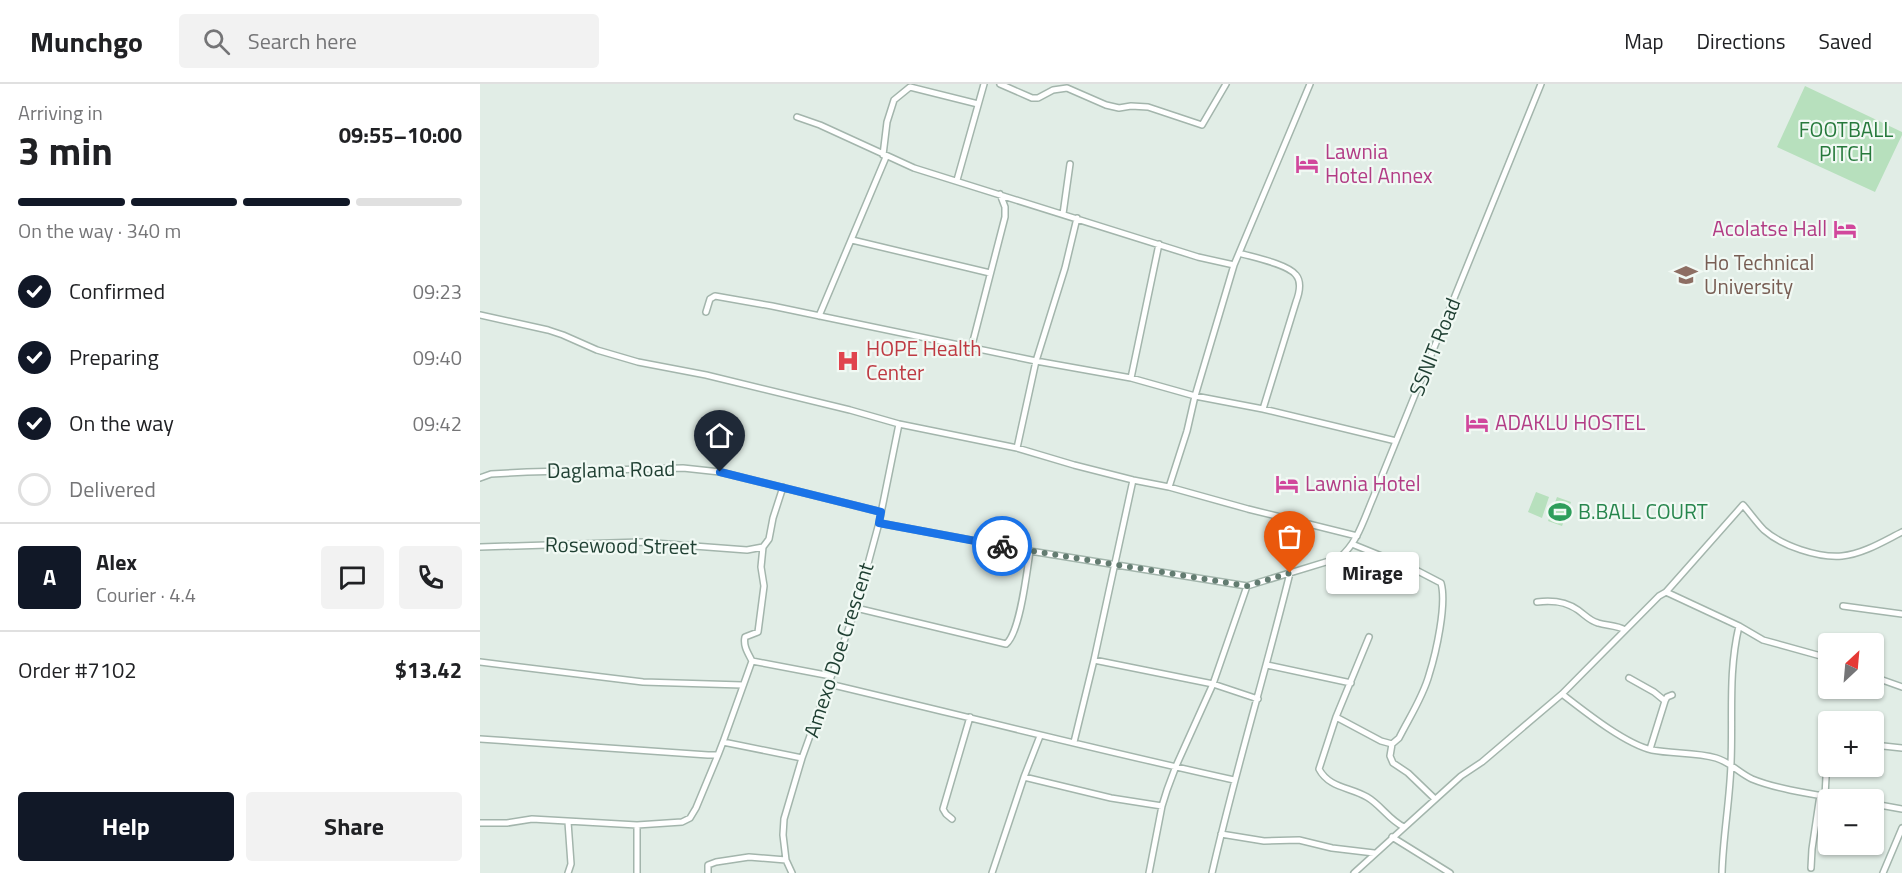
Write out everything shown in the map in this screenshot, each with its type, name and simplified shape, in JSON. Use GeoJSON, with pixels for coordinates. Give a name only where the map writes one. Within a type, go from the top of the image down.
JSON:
{"type":"FeatureCollection","features":[{"type":"Feature","properties":{"kind":"street"},"geometry":{"type":"LineString","coordinates":[[957,180],[984,84]]}},
{"type":"Feature","properties":{"kind":"street"},"geometry":{"type":"LineString","coordinates":[[1000,84],[1032,98],[1038,98],[1053,90],[1067,88],[1106,105],[1119,108],[1148,107],[1197,125],[1202,125],[1212,111],[1226,84]]}},
{"type":"Feature","properties":{"kind":"street"},"geometry":{"type":"LineString","coordinates":[[1169,487],[1234,265],[1310,84]]}},
{"type":"Feature","properties":{"kind":"street","name":"SSNIT Road"},"geometry":{"type":"LineString","coordinates":[[1247,586],[1339,558],[1346,553],[1357,536],[1541,84]]}},
{"type":"Feature","properties":{"kind":"street"},"geometry":{"type":"LineString","coordinates":[[819,316],[852,240],[884,156],[887,122],[894,100],[910,86],[978,104]]}},
{"type":"Feature","properties":{"kind":"street"},"geometry":{"type":"LineString","coordinates":[[797,117],[820,125],[914,168],[1198,257],[1234,265]]}},
{"type":"Feature","properties":{"kind":"street"},"geometry":{"type":"LineString","coordinates":[[1064,214],[1070,164]]}},
{"type":"Feature","properties":{"kind":"street"},"geometry":{"type":"LineString","coordinates":[[971,349],[1006,212],[1000,194]]}},
{"type":"Feature","properties":{"kind":"street"},"geometry":{"type":"LineString","coordinates":[[1017,448],[1036,361],[1065,268],[1077,218]]}},
{"type":"Feature","properties":{"kind":"street"},"geometry":{"type":"LineString","coordinates":[[852,240],[990,273]]}},
{"type":"Feature","properties":{"kind":"street"},"geometry":{"type":"LineString","coordinates":[[1131,378],[1159,244]]}},
{"type":"Feature","properties":{"kind":"street"},"geometry":{"type":"LineString","coordinates":[[1239,253],[1290,269],[1297,275],[1299,282],[1299,292],[1263,410]]}},
{"type":"Feature","properties":{"kind":"street"},"geometry":{"type":"LineString","coordinates":[[706,312],[710,299],[715,296],[971,349],[1131,378],[1195,396],[1396,441]]}},
{"type":"Feature","properties":{"kind":"street"},"geometry":{"type":"LineString","coordinates":[[480,315],[548,330],[597,350],[638,362],[729,381],[899,424],[1017,448],[1133,480],[1169,487],[1357,536]]}},
{"type":"Feature","properties":{"kind":"street","name":"Amexo Doe Crescent"},"geometry":{"type":"LineString","coordinates":[[792,873],[786,860],[783,836],[784,819],[802,758],[856,608],[879,523],[899,424]]}},
{"type":"Feature","properties":{"kind":"street","name":"Daglama Road"},"geometry":{"type":"LineString","coordinates":[[480,478],[491,474],[527,472],[683,468],[723,472],[881,512]]}},
{"type":"Feature","properties":{"kind":"street"},"geometry":{"type":"LineString","coordinates":[[1074,742],[1133,480]]}},
{"type":"Feature","properties":{"kind":"street"},"geometry":{"type":"LineString","coordinates":[[480,823],[507,823],[532,819],[637,825],[682,822],[690,818],[718,755],[752,661],[744,642],[745,637],[758,632],[761,621],[764,586],[761,567],[763,547],[769,538],[783,487]]}},
{"type":"Feature","properties":{"kind":"street"},"geometry":{"type":"LineString","coordinates":[[1354,873],[1461,776],[1490,756],[1562,694],[1666,592],[1743,505],[1764,530],[1774,537],[1795,548],[1818,553],[1840,556],[1849,554],[1874,546],[1902,532]]}},
{"type":"Feature","properties":{"kind":"street"},"geometry":{"type":"LineString","coordinates":[[879,523],[1030,551],[1247,586],[1213,684],[1176,766],[1162,806],[1149,873]]}},
{"type":"Feature","properties":{"kind":"street","name":"Rosewood Street"},"geometry":{"type":"LineString","coordinates":[[480,547],[641,542],[747,550],[763,547]]}},
{"type":"Feature","properties":{"kind":"street"},"geometry":{"type":"LineString","coordinates":[[1352,544],[1416,570],[1440,583],[1443,591],[1443,608],[1429,675],[1399,738],[1392,744],[1390,756],[1393,763],[1408,773],[1435,799]]}},
{"type":"Feature","properties":{"kind":"street"},"geometry":{"type":"LineString","coordinates":[[856,608],[1006,644],[1011,640],[1016,625],[1030,551]]}},
{"type":"Feature","properties":{"kind":"street"},"geometry":{"type":"LineString","coordinates":[[1212,873],[1234,780],[1258,699],[1290,573]]}},
{"type":"Feature","properties":{"kind":"street"},"geometry":{"type":"LineString","coordinates":[[1666,592],[1739,626],[1763,640],[1818,655]]}},
{"type":"Feature","properties":{"kind":"street"},"geometry":{"type":"LineString","coordinates":[[1537,602],[1564,603],[1595,622],[1625,630]]}},
{"type":"Feature","properties":{"kind":"street"},"geometry":{"type":"LineString","coordinates":[[1843,606],[1902,614]]}},
{"type":"Feature","properties":{"kind":"street"},"geometry":{"type":"LineString","coordinates":[[1722,873],[1731,765],[1733,651],[1739,626]]}},
{"type":"Feature","properties":{"kind":"street"},"geometry":{"type":"LineString","coordinates":[[1369,638],[1336,717],[1319,769],[1329,781],[1368,797],[1395,823],[1404,827]]}},
{"type":"Feature","properties":{"kind":"street"},"geometry":{"type":"LineString","coordinates":[[1094,660],[1213,684],[1258,699]]}},
{"type":"Feature","properties":{"kind":"street"},"geometry":{"type":"LineString","coordinates":[[752,661],[831,676]]}},
{"type":"Feature","properties":{"kind":"street"},"geometry":{"type":"LineString","coordinates":[[480,662],[643,682],[742,685]]}},
{"type":"Feature","properties":{"kind":"street"},"geometry":{"type":"LineString","coordinates":[[1267,665],[1351,683]]}},
{"type":"Feature","properties":{"kind":"street"},"geometry":{"type":"LineString","coordinates":[[1629,678],[1665,701]]}},
{"type":"Feature","properties":{"kind":"street"},"geometry":{"type":"LineString","coordinates":[[1884,680],[1902,687]]}},
{"type":"Feature","properties":{"kind":"street"},"geometry":{"type":"LineString","coordinates":[[829,684],[1040,736],[1234,780]]}},
{"type":"Feature","properties":{"kind":"street"},"geometry":{"type":"LineString","coordinates":[[1562,694],[1629,740],[1650,749],[1717,758],[1744,775],[1765,783],[1818,794]]}},
{"type":"Feature","properties":{"kind":"street"},"geometry":{"type":"LineString","coordinates":[[1650,749],[1665,701],[1672,695]]}},
{"type":"Feature","properties":{"kind":"street"},"geometry":{"type":"LineString","coordinates":[[952,819],[944,809],[970,717]]}},
{"type":"Feature","properties":{"kind":"street"},"geometry":{"type":"LineString","coordinates":[[1336,717],[1380,741],[1392,744]]}},
{"type":"Feature","properties":{"kind":"street"},"geometry":{"type":"LineString","coordinates":[[992,873],[1040,736]]}},
{"type":"Feature","properties":{"kind":"street"},"geometry":{"type":"LineString","coordinates":[[480,739],[718,755]]}},
{"type":"Feature","properties":{"kind":"street"},"geometry":{"type":"LineString","coordinates":[[723,742],[802,758]]}},
{"type":"Feature","properties":{"kind":"street"},"geometry":{"type":"LineString","coordinates":[[1884,746],[1902,748]]}},
{"type":"Feature","properties":{"kind":"street"},"geometry":{"type":"LineString","coordinates":[[1024,777],[1111,798],[1162,806]]}},
{"type":"Feature","properties":{"kind":"street"},"geometry":{"type":"LineString","coordinates":[[1884,806],[1902,809]]}},
{"type":"Feature","properties":{"kind":"street"},"geometry":{"type":"LineString","coordinates":[[1811,868],[1818,817]]}},
{"type":"Feature","properties":{"kind":"street"},"geometry":{"type":"LineString","coordinates":[[568,822],[571,864],[568,873]]}},
{"type":"Feature","properties":{"kind":"street"},"geometry":{"type":"LineString","coordinates":[[637,825],[637,873]]}},
{"type":"Feature","properties":{"kind":"street"},"geometry":{"type":"LineString","coordinates":[[1883,873],[1902,828]]}},
{"type":"Feature","properties":{"kind":"street"},"geometry":{"type":"LineString","coordinates":[[1221,834],[1264,841],[1299,840],[1332,848],[1374,854]]}},
{"type":"Feature","properties":{"kind":"street"},"geometry":{"type":"LineString","coordinates":[[1392,837],[1450,873]]}},
{"type":"Feature","properties":{"kind":"street"},"geometry":{"type":"LineString","coordinates":[[708,873],[708,865],[716,862],[749,857],[786,860]]}},
{"type":"Feature","properties":{"kind":"green space","name":"FOOTBALL PITCH"},"geometry":{"type":"Polygon","coordinates":[[[1805,86],[1902,132],[1875,192],[1777,147],[1805,86]]]}},
{"type":"Feature","properties":{"kind":"green space"},"geometry":{"type":"Polygon","coordinates":[[[1536,492],[1549,497],[1542,518],[1528,512],[1536,492]]]}},
{"type":"Feature","properties":{"kind":"green space","name":"B.BALL COURT"},"geometry":{"type":"Polygon","coordinates":[[[1557,497],[1571,502],[1562,526],[1548,521],[1557,497]]]}},
{"type":"Feature","properties":{"kind":"way so far"},"geometry":{"type":"LineString","coordinates":[[1002,546],[1247,586],[1290,573]]}},
{"type":"Feature","properties":{"kind":"place","name":"Lawnia Hotel Annex"},"geometry":{"type":"Point","coordinates":[1307,164]}},
{"type":"Feature","properties":{"kind":"place","name":"Acolatse Hall"},"geometry":{"type":"Point","coordinates":[1845,229]}},
{"type":"Feature","properties":{"kind":"place","name":"Ho Technical University"},"geometry":{"type":"Point","coordinates":[1686,275]}},
{"type":"Feature","properties":{"kind":"place","name":"HOPE Health Center"},"geometry":{"type":"Point","coordinates":[848,361]}},
{"type":"Feature","properties":{"kind":"place","name":"ADAKLU HOSTEL"},"geometry":{"type":"Point","coordinates":[1477,423]}},
{"type":"Feature","properties":{"kind":"place","name":"Lawnia Hotel"},"geometry":{"type":"Point","coordinates":[1287,484]}},
{"type":"Feature","properties":{"kind":"place","name":"B.BALL COURT"},"geometry":{"type":"Point","coordinates":[1560,512]}},
{"type":"Feature","properties":{"kind":"place","name":"Mirage"},"geometry":{"type":"Point","coordinates":[1290,573]}},
{"type":"Feature","properties":{"kind":"route"},"geometry":{"type":"LineString","coordinates":[[720,472],[881,512],[879,523],[1002,546]]}}]}
